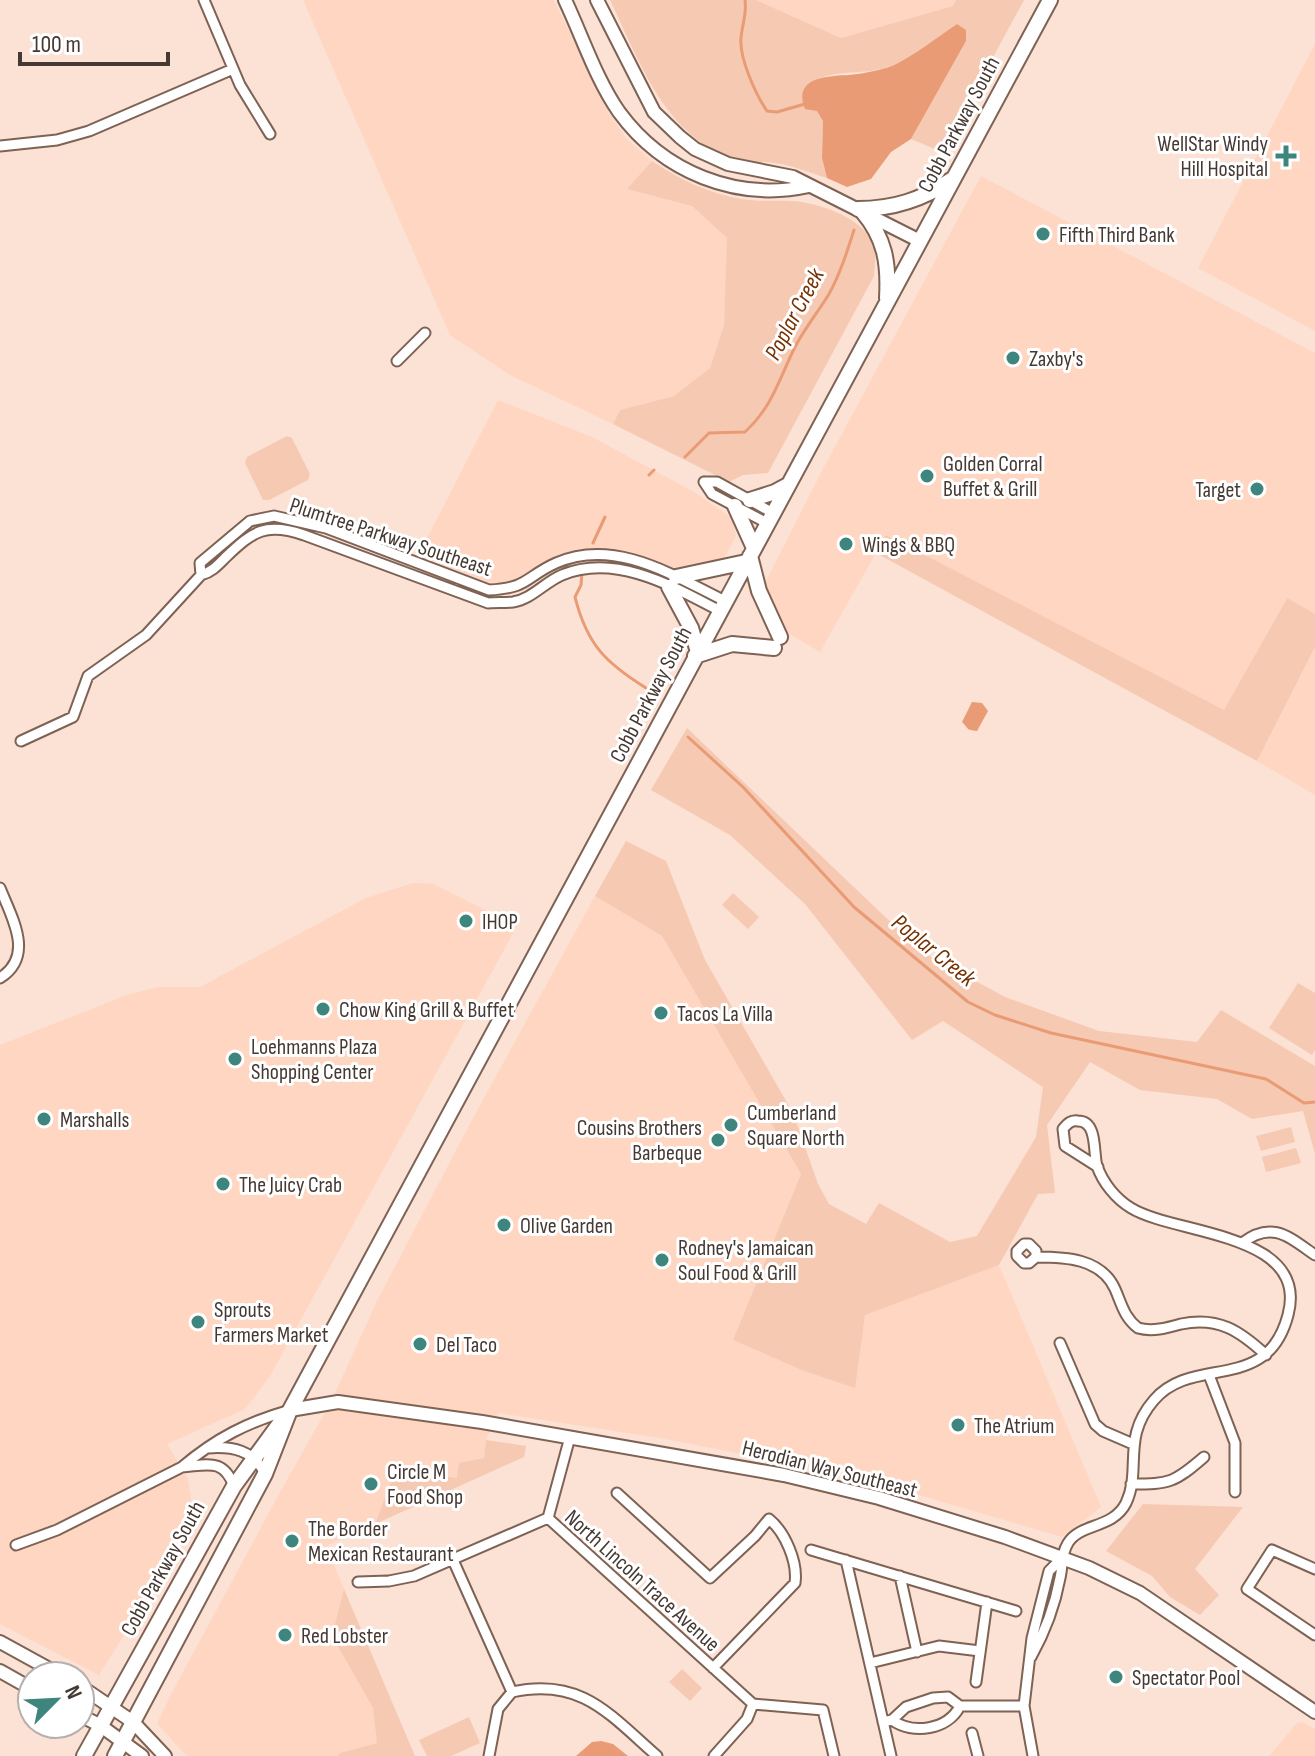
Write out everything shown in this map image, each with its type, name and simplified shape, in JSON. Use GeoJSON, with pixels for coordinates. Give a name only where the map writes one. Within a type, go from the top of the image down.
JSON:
{"type":"FeatureCollection","features":[{"type":"Feature","properties":{"kind":"main road","name":"Cobb Parkway South"},"geometry":{"type":"LineString","coordinates":[[115,1756],[265,1474],[290,1410],[1050,0]]}},
{"type":"Feature","properties":{"kind":"main road"},"geometry":{"type":"LineString","coordinates":[[860,210],[905,204],[954,177]]}},
{"type":"Feature","properties":{"kind":"main road"},"geometry":{"type":"LineString","coordinates":[[860,210],[877,232],[885,250],[887,302]]}},
{"type":"Feature","properties":{"kind":"main road"},"geometry":{"type":"LineString","coordinates":[[750,500],[788,484]]}},
{"type":"Feature","properties":{"kind":"main road"},"geometry":{"type":"LineString","coordinates":[[735,506],[777,642],[732,644],[697,654],[691,628],[673,582],[750,555]]}},
{"type":"Feature","properties":{"kind":"main road","name":"Cobb Parkway South"},"geometry":{"type":"LineString","coordinates":[[84,1756],[234,1486],[290,1410]]}},
{"type":"Feature","properties":{"kind":"street"},"geometry":{"type":"LineString","coordinates":[[204,0],[249,102],[270,134]]}},
{"type":"Feature","properties":{"kind":"street"},"geometry":{"type":"LineString","coordinates":[[565,0],[618,110],[660,153],[702,178],[729,187],[791,190],[809,186]]}},
{"type":"Feature","properties":{"kind":"street"},"geometry":{"type":"LineString","coordinates":[[597,0],[654,112],[680,137],[713,159],[793,177],[920,241]]}},
{"type":"Feature","properties":{"kind":"street"},"geometry":{"type":"LineString","coordinates":[[0,146],[57,140],[89,131],[233,69]]}},
{"type":"Feature","properties":{"kind":"street"},"geometry":{"type":"LineString","coordinates":[[397,361],[425,333]]}},
{"type":"Feature","properties":{"kind":"street"},"geometry":{"type":"LineString","coordinates":[[704,482],[717,482],[750,500],[770,518],[712,494],[704,482]]}},
{"type":"Feature","properties":{"kind":"street","name":"Plumtree Parkway Southeast"},"geometry":{"type":"LineString","coordinates":[[21,741],[73,717],[88,676],[146,635],[201,575],[200,563],[250,521],[274,516],[326,528],[489,590],[523,585],[554,564],[597,554],[631,559],[722,606]]}},
{"type":"Feature","properties":{"kind":"street"},"geometry":{"type":"LineString","coordinates":[[0,888],[19,942],[18,958],[13,968],[0,978]]}},
{"type":"Feature","properties":{"kind":"street"},"geometry":{"type":"LineString","coordinates":[[1033,1756],[1024,1706],[1031,1657],[1049,1618],[1061,1576],[1062,1558],[1073,1537],[1101,1526],[1126,1504],[1131,1484],[1133,1444],[1139,1423],[1153,1400],[1163,1391],[1241,1367],[1266,1355],[1280,1337],[1288,1315],[1288,1283],[1269,1258],[1242,1243],[1137,1212],[1115,1195],[1098,1167],[1090,1127],[1077,1120],[1067,1124],[1063,1129],[1065,1146],[1098,1167]]}},
{"type":"Feature","properties":{"kind":"street"},"geometry":{"type":"LineString","coordinates":[[1242,1243],[1259,1232],[1277,1231],[1315,1255]]}},
{"type":"Feature","properties":{"kind":"street"},"geometry":{"type":"LineString","coordinates":[[1036,1257],[1072,1258],[1099,1270],[1113,1285],[1126,1317],[1138,1328],[1163,1329],[1199,1321],[1221,1323],[1247,1337],[1266,1355]]}},
{"type":"Feature","properties":{"kind":"street"},"geometry":{"type":"LineString","coordinates":[[1060,1343],[1095,1424],[1103,1431],[1133,1444]]}},
{"type":"Feature","properties":{"kind":"street"},"geometry":{"type":"LineString","coordinates":[[1209,1375],[1235,1443],[1235,1492]]}},
{"type":"Feature","properties":{"kind":"street","name":"Herodian Way Southeast"},"geometry":{"type":"LineString","coordinates":[[290,1410],[338,1402],[570,1437],[765,1471],[845,1489],[996,1534],[1062,1558],[1140,1593],[1315,1712]]}},
{"type":"Feature","properties":{"kind":"street"},"geometry":{"type":"LineString","coordinates":[[16,1545],[57,1530],[182,1467],[205,1448],[252,1421],[290,1410]]}},
{"type":"Feature","properties":{"kind":"street"},"geometry":{"type":"LineString","coordinates":[[358,1582],[402,1579],[548,1518],[570,1437]]}},
{"type":"Feature","properties":{"kind":"street"},"geometry":{"type":"LineString","coordinates":[[205,1448],[232,1448],[254,1458],[265,1474]]}},
{"type":"Feature","properties":{"kind":"street"},"geometry":{"type":"LineString","coordinates":[[1131,1484],[1161,1484],[1177,1480],[1204,1457]]}},
{"type":"Feature","properties":{"kind":"street"},"geometry":{"type":"LineString","coordinates":[[182,1467],[219,1465],[227,1471],[234,1486]]}},
{"type":"Feature","properties":{"kind":"street","name":"North Lincoln Trace Avenue"},"geometry":{"type":"LineString","coordinates":[[617,1493],[710,1578],[769,1519],[777,1525],[795,1565],[795,1583],[713,1668]]}},
{"type":"Feature","properties":{"kind":"street","name":"North Lincoln Trace Avenue"},"geometry":{"type":"LineString","coordinates":[[548,1518],[753,1704]]}},
{"type":"Feature","properties":{"kind":"street"},"geometry":{"type":"LineString","coordinates":[[811,1550],[1016,1611]]}},
{"type":"Feature","properties":{"kind":"street"},"geometry":{"type":"LineString","coordinates":[[1315,1569],[1272,1550],[1247,1589],[1313,1634],[1315,1622]]}},
{"type":"Feature","properties":{"kind":"street"},"geometry":{"type":"LineString","coordinates":[[453,1560],[512,1692]]}},
{"type":"Feature","properties":{"kind":"street"},"geometry":{"type":"LineString","coordinates":[[846,1560],[870,1663],[888,1721],[891,1756]]}},
{"type":"Feature","properties":{"kind":"street"},"geometry":{"type":"LineString","coordinates":[[900,1576],[917,1652]]}},
{"type":"Feature","properties":{"kind":"street"},"geometry":{"type":"LineString","coordinates":[[976,1682],[987,1602]]}},
{"type":"Feature","properties":{"kind":"street"},"geometry":{"type":"LineString","coordinates":[[0,1642],[33,1660]]}},
{"type":"Feature","properties":{"kind":"street"},"geometry":{"type":"LineString","coordinates":[[870,1663],[939,1646],[980,1651]]}},
{"type":"Feature","properties":{"kind":"street"},"geometry":{"type":"LineString","coordinates":[[489,1756],[498,1709],[512,1692],[546,1687],[560,1688],[584,1697],[607,1712],[657,1756]]}},
{"type":"Feature","properties":{"kind":"street"},"geometry":{"type":"LineString","coordinates":[[96,1696],[133,1722],[165,1756]]}},
{"type":"Feature","properties":{"kind":"street"},"geometry":{"type":"LineString","coordinates":[[888,1721],[906,1707],[933,1698],[948,1697],[960,1706],[1024,1706]]}},
{"type":"Feature","properties":{"kind":"street"},"geometry":{"type":"LineString","coordinates":[[714,1756],[747,1719],[753,1704],[823,1710],[834,1756]]}},
{"type":"Feature","properties":{"kind":"street"},"geometry":{"type":"LineString","coordinates":[[888,1721],[913,1730],[926,1728],[946,1722],[960,1706]]}},
{"type":"Feature","properties":{"kind":"street"},"geometry":{"type":"LineString","coordinates":[[96,1723],[142,1756]]}},
{"type":"Feature","properties":{"kind":"street"},"geometry":{"type":"LineString","coordinates":[[972,1733],[978,1756]]}},
{"type":"Feature","properties":{"kind":"shaded area"},"geometry":{"type":"Polygon","coordinates":[[[303,0],[554,0],[608,112],[626,138],[652,161],[628,189],[692,206],[727,238],[724,325],[710,368],[674,396],[620,410],[613,424],[510,375],[450,335],[303,0]]]}},
{"type":"Feature","properties":{"kind":"shaded area"},"geometry":{"type":"Polygon","coordinates":[[[610,0],[756,0],[841,38],[953,6],[956,0],[1024,0],[942,152],[911,139],[966,41],[957,24],[896,64],[877,70],[834,74],[805,88],[823,121],[822,158],[827,178],[781,164],[743,161],[717,152],[694,137],[675,119],[659,97],[610,0]]]}},
{"type":"Feature","properties":{"kind":"shaded area"},"geometry":{"type":"Polygon","coordinates":[[[756,0],[956,0],[953,6],[841,38],[756,0]]]}},
{"type":"Feature","properties":{"kind":"shaded area"},"geometry":{"type":"Polygon","coordinates":[[[957,24],[966,30],[966,41],[911,139],[891,152],[871,179],[847,187],[827,178],[822,158],[823,121],[817,111],[805,109],[802,98],[808,84],[822,78],[894,65],[957,24]]]}},
{"type":"Feature","properties":{"kind":"shaded area","name":"WellStar Windy Hill Hospital"},"geometry":{"type":"Polygon","coordinates":[[[1315,44],[1315,331],[1198,268],[1315,44]]]}},
{"type":"Feature","properties":{"kind":"shaded area"},"geometry":{"type":"Polygon","coordinates":[[[652,161],[684,180],[717,193],[747,200],[801,202],[824,207],[857,224],[873,244],[874,276],[768,473],[743,475],[729,482],[613,424],[620,410],[674,396],[710,368],[724,325],[727,238],[692,206],[627,189],[652,161]]]}},
{"type":"Feature","properties":{"kind":"shaded area"},"geometry":{"type":"Polygon","coordinates":[[[981,176],[1315,353],[1315,614],[1286,599],[1224,711],[886,535],[820,652],[785,631],[769,600],[764,585],[981,176]]]}},
{"type":"Feature","properties":{"kind":"shaded area"},"geometry":{"type":"Polygon","coordinates":[[[498,400],[592,437],[694,492],[732,518],[736,536],[721,565],[677,572],[632,552],[609,548],[578,549],[559,554],[520,578],[505,583],[486,582],[418,556],[498,400]]]}},
{"type":"Feature","properties":{"kind":"shaded area"},"geometry":{"type":"Polygon","coordinates":[[[287,436],[292,438],[310,474],[308,480],[269,500],[263,500],[245,463],[247,457],[287,436]]]}},
{"type":"Feature","properties":{"kind":"shaded area"},"geometry":{"type":"Polygon","coordinates":[[[886,535],[1224,710],[1287,598],[1315,614],[1315,647],[1257,761],[876,553],[886,535]]]}},
{"type":"Feature","properties":{"kind":"shaded area"},"geometry":{"type":"Polygon","coordinates":[[[1315,647],[1315,795],[1257,761],[1315,647]]]}},
{"type":"Feature","properties":{"kind":"shaded area"},"geometry":{"type":"Polygon","coordinates":[[[972,702],[982,703],[988,711],[977,731],[968,729],[962,722],[972,702]]]}},
{"type":"Feature","properties":{"kind":"shaded area"},"geometry":{"type":"Polygon","coordinates":[[[687,728],[922,952],[1005,997],[1099,1031],[1197,1042],[1221,1010],[1315,1066],[1315,1154],[1303,1111],[1252,1119],[1217,1099],[1140,1090],[1090,1062],[1047,1125],[1055,1193],[1038,1194],[999,1265],[865,1315],[855,1388],[804,1371],[733,1340],[801,1174],[662,936],[595,896],[626,841],[666,861],[705,960],[793,1113],[818,1184],[829,1204],[866,1224],[879,1203],[950,1242],[977,1236],[1036,1137],[1043,1087],[943,1021],[912,1040],[805,904],[730,835],[651,790],[687,728]]]}},
{"type":"Feature","properties":{"kind":"shaded area"},"geometry":{"type":"Polygon","coordinates":[[[413,883],[433,884],[517,926],[270,1376],[245,1409],[167,1444],[188,1479],[193,1514],[158,1581],[99,1675],[96,1673],[96,1660],[70,1660],[0,1624],[0,1045],[127,995],[158,987],[200,987],[366,898],[413,883]]]}},
{"type":"Feature","properties":{"kind":"shaded area"},"geometry":{"type":"Polygon","coordinates":[[[733,893],[759,917],[748,929],[722,905],[733,893]]]}},
{"type":"Feature","properties":{"kind":"shaded area"},"geometry":{"type":"Polygon","coordinates":[[[595,896],[662,936],[801,1174],[733,1340],[804,1371],[854,1387],[865,1315],[999,1265],[1101,1507],[1062,1537],[854,1476],[660,1438],[498,1413],[486,1440],[484,1458],[457,1478],[395,1471],[375,1524],[326,1546],[344,1589],[332,1636],[373,1708],[377,1743],[338,1756],[187,1756],[157,1724],[168,1700],[331,1402],[377,1301],[595,896]]]}},
{"type":"Feature","properties":{"kind":"shaded area"},"geometry":{"type":"Polygon","coordinates":[[[1298,983],[1315,993],[1315,1050],[1312,1055],[1269,1028],[1298,983]]]}},
{"type":"Feature","properties":{"kind":"shaded area"},"geometry":{"type":"Polygon","coordinates":[[[1291,1127],[1295,1142],[1261,1151],[1256,1136],[1291,1127]]]}},
{"type":"Feature","properties":{"kind":"shaded area"},"geometry":{"type":"Polygon","coordinates":[[[1296,1148],[1301,1163],[1266,1172],[1262,1157],[1296,1148]]]}},
{"type":"Feature","properties":{"kind":"shaded area"},"geometry":{"type":"Polygon","coordinates":[[[486,1440],[526,1446],[524,1457],[375,1524],[395,1471],[457,1478],[459,1463],[484,1458],[486,1440]]]}},
{"type":"Feature","properties":{"kind":"shaded area"},"geometry":{"type":"Polygon","coordinates":[[[1143,1504],[1243,1507],[1195,1569],[1219,1595],[1200,1615],[1170,1597],[1152,1576],[1106,1551],[1143,1504]]]}},
{"type":"Feature","properties":{"kind":"shaded area"},"geometry":{"type":"Polygon","coordinates":[[[344,1589],[415,1756],[338,1756],[377,1743],[373,1708],[332,1636],[344,1589]]]}},
{"type":"Feature","properties":{"kind":"shaded area"},"geometry":{"type":"Polygon","coordinates":[[[682,1669],[702,1688],[690,1701],[669,1682],[682,1669]]]}},
{"type":"Feature","properties":{"kind":"shaded area"},"geometry":{"type":"Polygon","coordinates":[[[469,1717],[480,1743],[451,1756],[427,1756],[419,1740],[469,1717]]]}},
{"type":"Feature","properties":{"kind":"shaded area"},"geometry":{"type":"Polygon","coordinates":[[[1302,1722],[1315,1729],[1315,1756],[1269,1756],[1297,1723],[1302,1722]]]}},
{"type":"Feature","properties":{"kind":"shaded area"},"geometry":{"type":"Polygon","coordinates":[[[592,1742],[613,1744],[628,1756],[576,1756],[592,1742]]]}},
{"type":"Feature","properties":{"kind":"waterway","name":"Poplar Creek"},"geometry":{"type":"LineString","coordinates":[[745,0],[741,46],[749,76],[767,111],[777,112],[805,104]]}},
{"type":"Feature","properties":{"kind":"waterway","name":"Poplar Creek"},"geometry":{"type":"LineString","coordinates":[[685,457],[709,433],[745,432],[755,422],[774,392],[799,340],[833,286],[854,230]]}},
{"type":"Feature","properties":{"kind":"waterway","name":"Poplar Creek"},"geometry":{"type":"LineString","coordinates":[[649,475],[654,470]]}},
{"type":"Feature","properties":{"kind":"waterway","name":"Poplar Creek"},"geometry":{"type":"LineString","coordinates":[[593,543],[605,517]]}},
{"type":"Feature","properties":{"kind":"waterway","name":"Poplar Creek"},"geometry":{"type":"LineString","coordinates":[[582,572],[581,585],[575,597],[592,640],[609,661],[646,688]]}},
{"type":"Feature","properties":{"kind":"waterway","name":"Poplar Creek"},"geometry":{"type":"LineString","coordinates":[[688,737],[743,787],[854,907],[968,1002],[995,1015],[1051,1033],[1266,1079],[1304,1103],[1315,1102]]}},
{"type":"Feature","properties":{"kind":"place","name":"WellStar Windy Hill Hospital"},"geometry":{"type":"Point","coordinates":[1286,156]}},
{"type":"Feature","properties":{"kind":"place","name":"Fifth Third Bank"},"geometry":{"type":"Point","coordinates":[1043,234]}},
{"type":"Feature","properties":{"kind":"place","name":"Zaxby's"},"geometry":{"type":"Point","coordinates":[1013,358]}},
{"type":"Feature","properties":{"kind":"place","name":"Golden Corral Buffet & Grill"},"geometry":{"type":"Point","coordinates":[927,476]}},
{"type":"Feature","properties":{"kind":"place","name":"Target"},"geometry":{"type":"Point","coordinates":[1257,489]}},
{"type":"Feature","properties":{"kind":"place","name":"Wings & BBQ"},"geometry":{"type":"Point","coordinates":[846,544]}},
{"type":"Feature","properties":{"kind":"place","name":"IHOP"},"geometry":{"type":"Point","coordinates":[466,921]}},
{"type":"Feature","properties":{"kind":"place","name":"Chow King Grill & Buffet"},"geometry":{"type":"Point","coordinates":[323,1009]}},
{"type":"Feature","properties":{"kind":"place","name":"Tacos La Villa"},"geometry":{"type":"Point","coordinates":[661,1013]}},
{"type":"Feature","properties":{"kind":"place","name":"Loehmanns Plaza Shopping Center"},"geometry":{"type":"Point","coordinates":[235,1059]}},
{"type":"Feature","properties":{"kind":"place","name":"Marshalls"},"geometry":{"type":"Point","coordinates":[44,1119]}},
{"type":"Feature","properties":{"kind":"place","name":"Cumberland Square North"},"geometry":{"type":"Point","coordinates":[731,1125]}},
{"type":"Feature","properties":{"kind":"place","name":"Cousins Brothers Barbeque"},"geometry":{"type":"Point","coordinates":[718,1140]}},
{"type":"Feature","properties":{"kind":"place","name":"The Juicy Crab"},"geometry":{"type":"Point","coordinates":[223,1184]}},
{"type":"Feature","properties":{"kind":"place","name":"Olive Garden"},"geometry":{"type":"Point","coordinates":[504,1225]}},
{"type":"Feature","properties":{"kind":"place","name":"Rodney's Jamaican Soul Food & Grill"},"geometry":{"type":"Point","coordinates":[662,1260]}},
{"type":"Feature","properties":{"kind":"place","name":"Sprouts Farmers Market"},"geometry":{"type":"Point","coordinates":[198,1322]}},
{"type":"Feature","properties":{"kind":"place","name":"Del Taco"},"geometry":{"type":"Point","coordinates":[420,1344]}},
{"type":"Feature","properties":{"kind":"place","name":"The Atrium"},"geometry":{"type":"Point","coordinates":[958,1425]}},
{"type":"Feature","properties":{"kind":"place","name":"Circle M Food Shop"},"geometry":{"type":"Point","coordinates":[371,1484]}},
{"type":"Feature","properties":{"kind":"place","name":"The Border Mexican Restaurant"},"geometry":{"type":"Point","coordinates":[292,1541]}},
{"type":"Feature","properties":{"kind":"place","name":"Red Lobster"},"geometry":{"type":"Point","coordinates":[285,1635]}},
{"type":"Feature","properties":{"kind":"place","name":"Spectator Pool"},"geometry":{"type":"Point","coordinates":[1116,1677]}}]}
